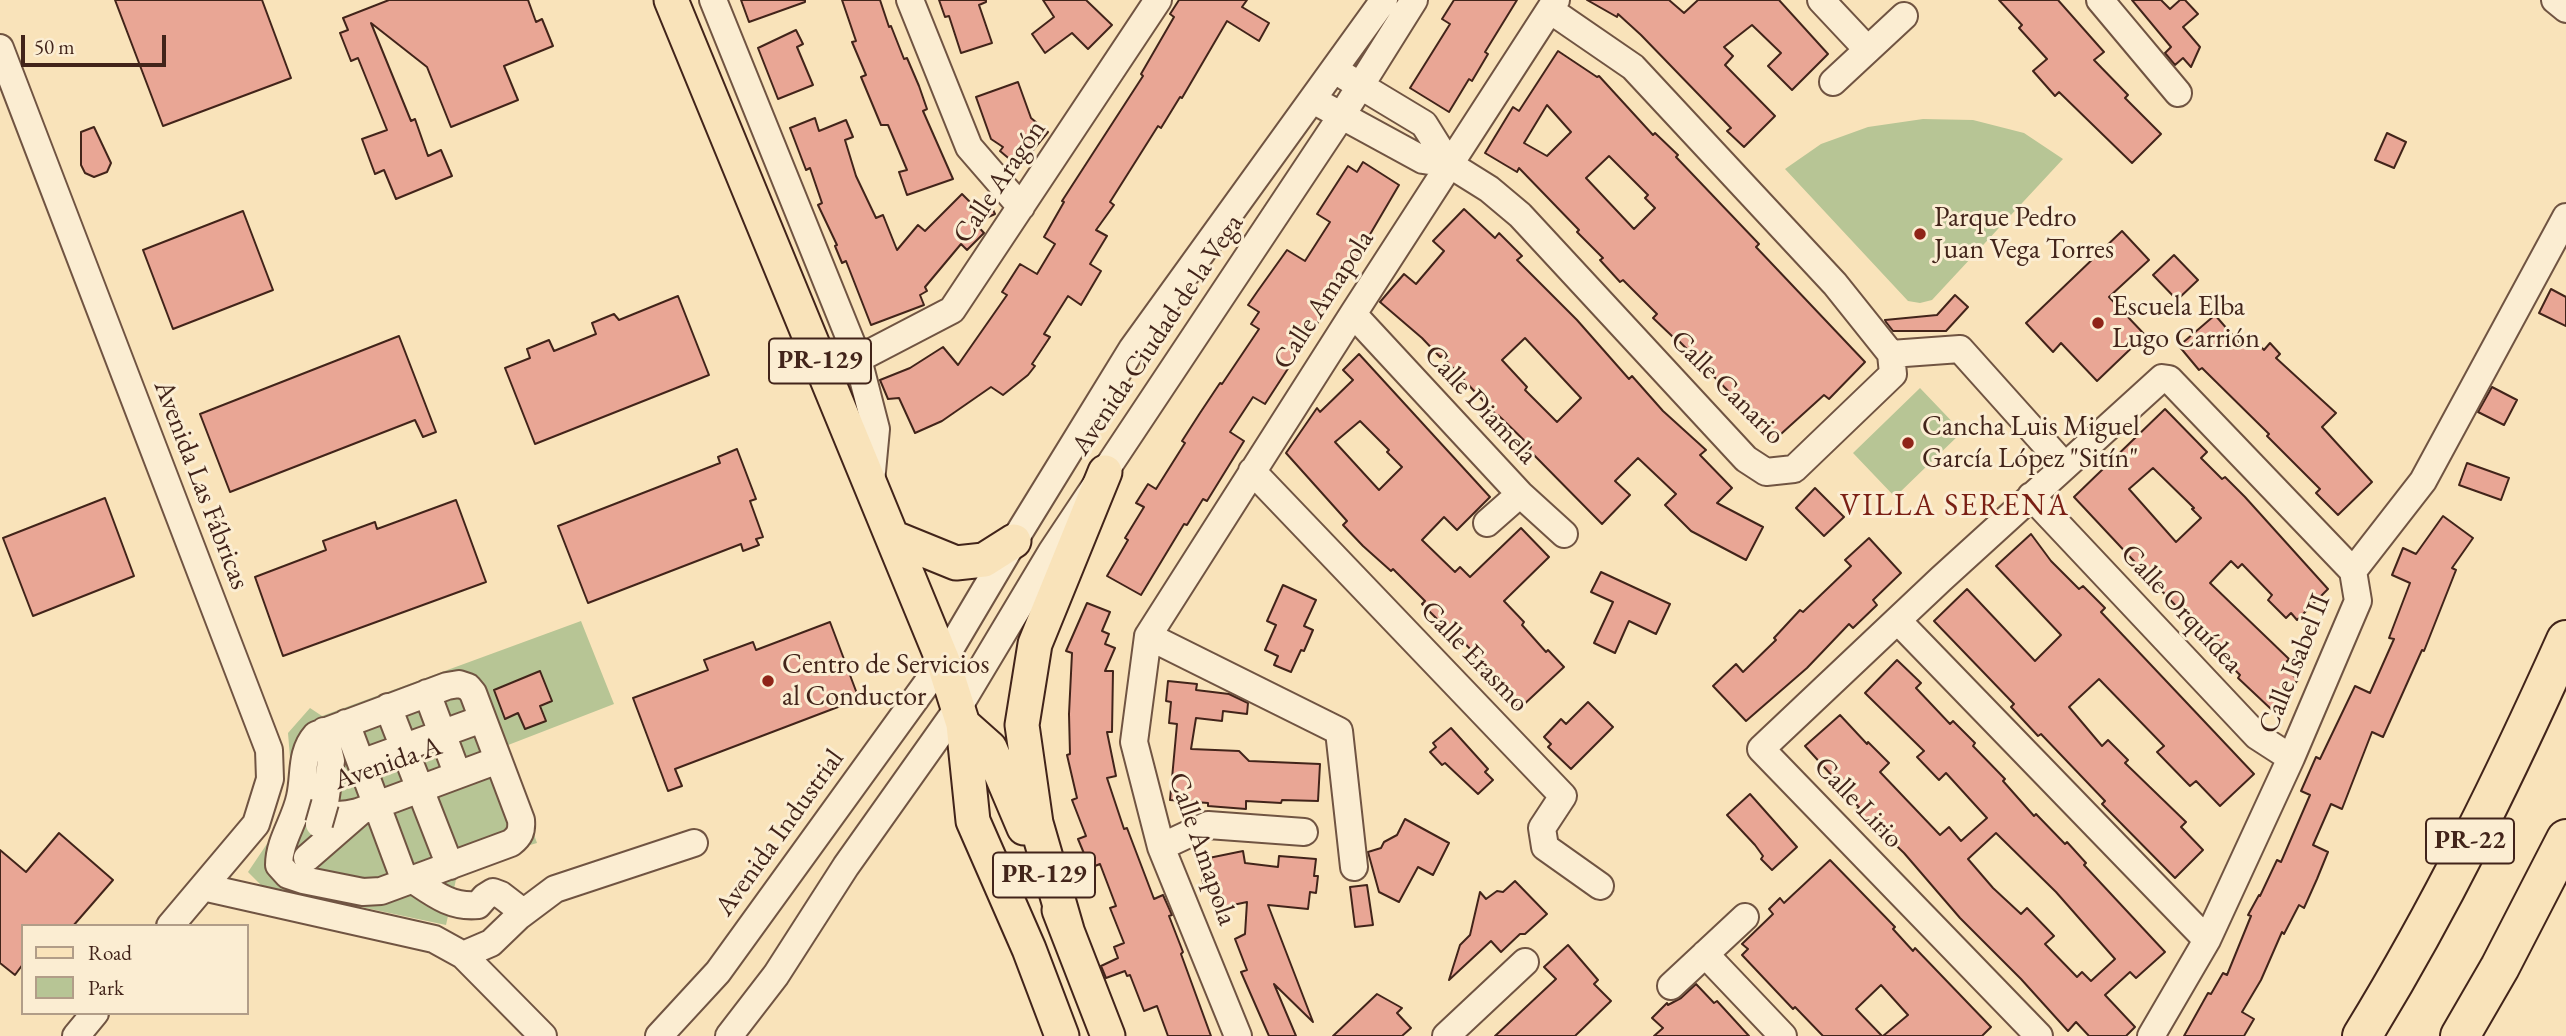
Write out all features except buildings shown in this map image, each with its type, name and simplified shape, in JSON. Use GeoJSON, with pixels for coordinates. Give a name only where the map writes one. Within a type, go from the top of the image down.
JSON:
{"type":"FeatureCollection","features":[{"type":"Feature","properties":{"kind":"highway","name":"PR-22"},"geometry":{"type":"LineString","coordinates":[[2362,1036],[2458,865],[2516,751],[2566,640]]}},
{"type":"Feature","properties":{"kind":"highway","name":"PR-22"},"geometry":{"type":"LineString","coordinates":[[2460,1036],[2500,967],[2566,839]]}},
{"type":"Feature","properties":{"kind":"main road","name":"PR-129"},"geometry":{"type":"LineString","coordinates":[[671,0],[943,661],[960,716],[974,821],[1029,949],[1062,1036]]}},
{"type":"Feature","properties":{"kind":"main road"},"geometry":{"type":"LineString","coordinates":[[1067,930],[1036,823],[1022,725],[1035,644],[1105,472]]}},
{"type":"Feature","properties":{"kind":"main road"},"geometry":{"type":"LineString","coordinates":[[892,537],[956,563],[984,560],[1014,541]]}},
{"type":"Feature","properties":{"kind":"main road","name":"PR-129"},"geometry":{"type":"LineString","coordinates":[[960,716],[990,748],[1067,930],[1108,1036]]}},
{"type":"Feature","properties":{"kind":"street"},"geometry":{"type":"LineString","coordinates":[[713,0],[858,359],[876,429],[870,482]]}},
{"type":"Feature","properties":{"kind":"street"},"geometry":{"type":"LineString","coordinates":[[910,0],[969,147],[1021,207]]}},
{"type":"Feature","properties":{"kind":"street","name":"Avenida Ciudad de la Vega"},"geometry":{"type":"LineString","coordinates":[[943,661],[1132,349],[1384,0]]}},
{"type":"Feature","properties":{"kind":"street","name":"Avenida Ciudad de la Vega"},"geometry":{"type":"LineString","coordinates":[[960,716],[1052,551],[1342,115],[1414,0]]}},
{"type":"Feature","properties":{"kind":"street"},"geometry":{"type":"LineString","coordinates":[[1821,0],[1867,49]]}},
{"type":"Feature","properties":{"kind":"street"},"geometry":{"type":"LineString","coordinates":[[2100,0],[2178,93]]}},
{"type":"Feature","properties":{"kind":"street"},"geometry":{"type":"LineString","coordinates":[[2555,0],[2566,9]]}},
{"type":"Feature","properties":{"kind":"street","name":"Calle Aragón"},"geometry":{"type":"LineString","coordinates":[[824,370],[858,359],[952,310],[1156,1]]}},
{"type":"Feature","properties":{"kind":"street"},"geometry":{"type":"LineString","coordinates":[[1553,5],[1633,67],[1835,284],[1891,354],[1960,349],[2064,465]]}},
{"type":"Feature","properties":{"kind":"street","name":"Calle Amapola"},"geometry":{"type":"LineString","coordinates":[[1238,1036],[1161,846],[1134,741],[1148,636],[1553,5]]}},
{"type":"Feature","properties":{"kind":"street"},"geometry":{"type":"LineString","coordinates":[[1833,82],[1904,16]]}},
{"type":"Feature","properties":{"kind":"street","name":"Avenida Las Fábricas"},"geometry":{"type":"LineString","coordinates":[[0,48],[269,750],[270,779],[256,824],[172,924]]}},
{"type":"Feature","properties":{"kind":"street"},"geometry":{"type":"LineString","coordinates":[[1335,71],[1424,124],[1449,164]]}},
{"type":"Feature","properties":{"kind":"street","name":"Calle Canario"},"geometry":{"type":"LineString","coordinates":[[1313,100],[1423,160],[1449,164],[1489,188],[1520,215],[1746,459],[1766,472],[1794,469],[1804,460],[1893,374],[1891,354]]}},
{"type":"Feature","properties":{"kind":"street","name":"Calle Isabel II"},"geometry":{"type":"LineString","coordinates":[[2151,1036],[2207,940],[2291,758],[2358,601],[2353,571],[2423,481],[2566,218]]}},
{"type":"Feature","properties":{"kind":"street","name":"Calle Diamela"},"geometry":{"type":"LineString","coordinates":[[1353,314],[1520,494],[1564,534]]}},
{"type":"Feature","properties":{"kind":"street","name":"Calle Lirio"},"geometry":{"type":"LineString","coordinates":[[2039,1036],[1761,749],[2064,465],[2162,379],[2169,379],[2353,571]]}},
{"type":"Feature","properties":{"kind":"street","name":"Calle Erasmo"},"geometry":{"type":"LineString","coordinates":[[1252,471],[1563,796],[1542,828],[1545,847],[1600,886]]}},
{"type":"Feature","properties":{"kind":"street"},"geometry":{"type":"LineString","coordinates":[[1487,523],[1520,494]]}},
{"type":"Feature","properties":{"kind":"street","name":"Calle Orquídea"},"geometry":{"type":"LineString","coordinates":[[2031,496],[2258,736],[2291,758]]}},
{"type":"Feature","properties":{"kind":"street"},"geometry":{"type":"LineString","coordinates":[[1898,621],[2207,940]]}},
{"type":"Feature","properties":{"kind":"street"},"geometry":{"type":"LineString","coordinates":[[1148,636],[1339,731],[1354,867]]}},
{"type":"Feature","properties":{"kind":"street","name":"Avenida Industrial"},"geometry":{"type":"LineString","coordinates":[[659,1036],[726,961],[943,661]]}},
{"type":"Feature","properties":{"kind":"street"},"geometry":{"type":"LineString","coordinates":[[305,869],[363,892],[381,891],[511,844],[519,838],[522,829],[520,820],[473,693],[468,687],[459,684],[427,693],[316,734],[305,753],[298,806],[279,851],[279,865],[288,875],[305,869],[369,807]]}},
{"type":"Feature","properties":{"kind":"street"},"geometry":{"type":"LineString","coordinates":[[427,693],[457,774]]}},
{"type":"Feature","properties":{"kind":"street"},"geometry":{"type":"LineString","coordinates":[[388,708],[450,866]]}},
{"type":"Feature","properties":{"kind":"street"},"geometry":{"type":"LineString","coordinates":[[729,1036],[776,975],[846,866],[960,716]]}},
{"type":"Feature","properties":{"kind":"street"},"geometry":{"type":"LineString","coordinates":[[361,763],[482,719]]}},
{"type":"Feature","properties":{"kind":"street"},"geometry":{"type":"LineString","coordinates":[[335,727],[361,763],[369,807],[409,880],[451,904],[478,905],[494,892],[523,912]]}},
{"type":"Feature","properties":{"kind":"street"},"geometry":{"type":"LineString","coordinates":[[305,869],[324,809],[335,727]]}},
{"type":"Feature","properties":{"kind":"street","name":"Avenida A"},"geometry":{"type":"LineString","coordinates":[[298,806],[324,809],[339,817],[498,760]]}},
{"type":"Feature","properties":{"kind":"street"},"geometry":{"type":"LineString","coordinates":[[1161,846],[1208,825],[1304,832]]}},
{"type":"Feature","properties":{"kind":"street"},"geometry":{"type":"LineString","coordinates":[[463,955],[491,943],[523,912],[555,889],[694,843]]}},
{"type":"Feature","properties":{"kind":"street"},"geometry":{"type":"LineString","coordinates":[[203,887],[434,939],[463,955],[542,1036]]}},
{"type":"Feature","properties":{"kind":"street"},"geometry":{"type":"LineString","coordinates":[[1671,986],[1745,917]]}},
{"type":"Feature","properties":{"kind":"street"},"geometry":{"type":"LineString","coordinates":[[1705,954],[1783,1036]]}},
{"type":"Feature","properties":{"kind":"street"},"geometry":{"type":"LineString","coordinates":[[1446,1036],[1525,962]]}},
{"type":"Feature","properties":{"kind":"street"},"geometry":{"type":"LineString","coordinates":[[76,1036],[93,1015]]}},
{"type":"Feature","properties":{"kind":"green space","name":"Parque Pedro Juan Vega Torres"},"geometry":{"type":"Polygon","coordinates":[[[1923,119],[1973,120],[2024,133],[2063,159],[1932,300],[1920,303],[1908,301],[1785,169],[1821,144],[1868,127],[1923,119]]]}},
{"type":"Feature","properties":{"kind":"green space","name":"Cancha Luis Miguel García López \"Sitín\""},"geometry":{"type":"Polygon","coordinates":[[[1920,388],[1962,432],[1895,497],[1853,453],[1920,388]]]}},
{"type":"Feature","properties":{"kind":"green space"},"geometry":{"type":"Polygon","coordinates":[[[581,621],[614,704],[503,747],[537,843],[459,866],[446,925],[262,886],[248,872],[277,829],[292,782],[288,733],[310,708],[322,716],[581,621]]]}},
{"type":"Feature","properties":{"kind":"place","name":"Parque Pedro Juan Vega Torres"},"geometry":{"type":"Point","coordinates":[1920,234]}},
{"type":"Feature","properties":{"kind":"place","name":"Escuela Elba Lugo Carrión"},"geometry":{"type":"Point","coordinates":[2098,323]}},
{"type":"Feature","properties":{"kind":"place","name":"Cancha Luis Miguel García López \"Sitín\""},"geometry":{"type":"Point","coordinates":[1908,443]}},
{"type":"Feature","properties":{"kind":"place","name":"Centro de Servicios al Conductor"},"geometry":{"type":"Point","coordinates":[768,681]}},
{"type":"Feature","properties":{"kind":"district","name":"VILLA SERENA"},"geometry":{"type":"Point","coordinates":[1955,507]}}]}
